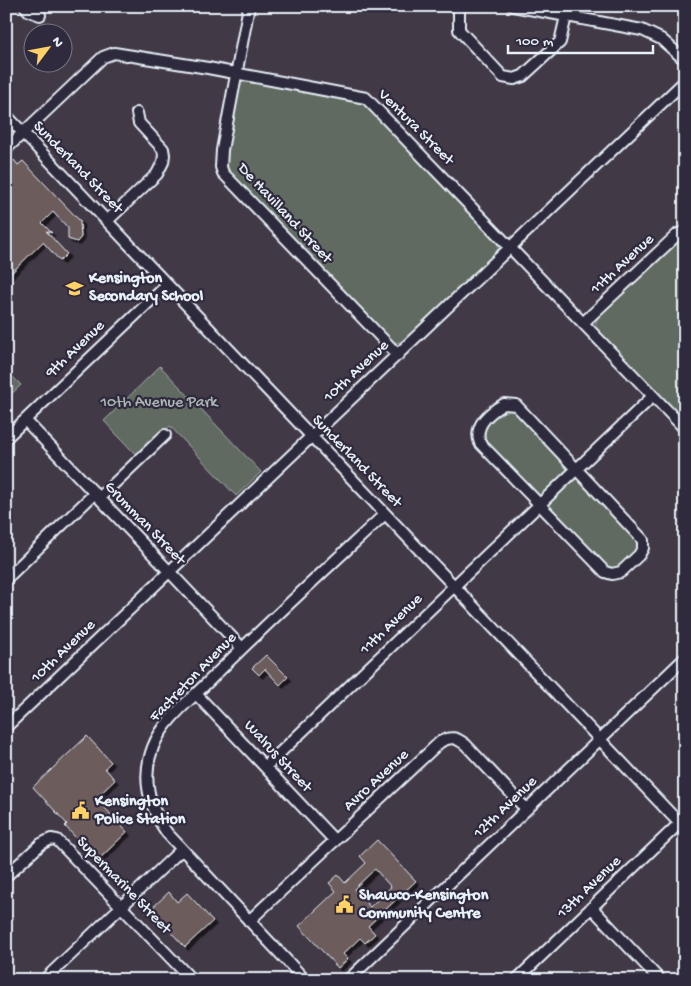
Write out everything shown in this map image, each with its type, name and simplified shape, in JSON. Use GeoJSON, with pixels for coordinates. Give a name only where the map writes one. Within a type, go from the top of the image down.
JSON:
{"type":"FeatureCollection","features":[{"type":"Feature","properties":{"kind":"street"},"geometry":{"type":"LineString","coordinates":[[25,6],[29,11],[40,15]]}},
{"type":"Feature","properties":{"kind":"street","name":"De Havilland Street"},"geometry":{"type":"LineString","coordinates":[[248,6],[221,160],[223,173],[398,355]]}},
{"type":"Feature","properties":{"kind":"street"},"geometry":{"type":"LineString","coordinates":[[459,6],[459,30],[503,77],[514,79],[523,76],[560,42],[566,16]]}},
{"type":"Feature","properties":{"kind":"street"},"geometry":{"type":"LineString","coordinates":[[513,6],[646,32],[667,44],[685,60]]}},
{"type":"Feature","properties":{"kind":"street","name":"Ventura Street"},"geometry":{"type":"LineString","coordinates":[[22,132],[103,57],[119,52],[366,98],[685,429]]}},
{"type":"Feature","properties":{"kind":"street","name":"10th Avenue"},"geometry":{"type":"LineString","coordinates":[[6,727],[685,81]]}},
{"type":"Feature","properties":{"kind":"street"},"geometry":{"type":"LineString","coordinates":[[107,221],[157,174],[163,162],[163,149],[139,123],[137,113]]}},
{"type":"Feature","properties":{"kind":"street","name":"Sunderland Street"},"geometry":{"type":"LineString","coordinates":[[6,115],[599,739],[683,824]]}},
{"type":"Feature","properties":{"kind":"street"},"geometry":{"type":"LineString","coordinates":[[6,149],[22,132]]}},
{"type":"Feature","properties":{"kind":"street","name":"11th Avenue"},"geometry":{"type":"LineString","coordinates":[[583,322],[678,234],[685,231]]}},
{"type":"Feature","properties":{"kind":"street","name":"9th Avenue"},"geometry":{"type":"LineString","coordinates":[[6,438],[167,285]]}},
{"type":"Feature","properties":{"kind":"street","name":"11th Avenue"},"geometry":{"type":"LineString","coordinates":[[265,767],[653,396]]}},
{"type":"Feature","properties":{"kind":"street"},"geometry":{"type":"LineString","coordinates":[[504,404],[516,405],[643,540],[644,548],[629,566],[617,574],[609,574],[540,504],[480,443],[479,430],[482,422],[488,415],[504,404]]}},
{"type":"Feature","properties":{"kind":"street","name":"Grumman Street"},"geometry":{"type":"LineString","coordinates":[[25,420],[242,648]]}},
{"type":"Feature","properties":{"kind":"street"},"geometry":{"type":"LineString","coordinates":[[6,579],[165,435]]}},
{"type":"Feature","properties":{"kind":"street","name":"Factreton Avenue"},"geometry":{"type":"LineString","coordinates":[[304,980],[167,834],[152,806],[148,791],[147,774],[153,746],[161,731],[242,648],[385,514]]}},
{"type":"Feature","properties":{"kind":"street","name":"12th Avenue"},"geometry":{"type":"LineString","coordinates":[[348,980],[685,658]]}},
{"type":"Feature","properties":{"kind":"street","name":"Walrus Street"},"geometry":{"type":"LineString","coordinates":[[196,694],[335,841]]}},
{"type":"Feature","properties":{"kind":"street","name":"Avro Avenue"},"geometry":{"type":"LineString","coordinates":[[250,921],[440,742],[447,738],[455,738],[466,745],[526,809]]}},
{"type":"Feature","properties":{"kind":"street","name":"13th Avenue"},"geometry":{"type":"LineString","coordinates":[[516,980],[683,824]]}},
{"type":"Feature","properties":{"kind":"street","name":"Supermarine Street"},"geometry":{"type":"LineString","coordinates":[[6,876],[41,844],[54,839],[64,846],[191,979]]}},
{"type":"Feature","properties":{"kind":"street"},"geometry":{"type":"LineString","coordinates":[[44,980],[182,849]]}},
{"type":"Feature","properties":{"kind":"street"},"geometry":{"type":"LineString","coordinates":[[592,908],[660,980]]}},
{"type":"Feature","properties":{"kind":"green space"},"geometry":{"type":"Polygon","coordinates":[[[252,80],[365,102],[496,239],[499,247],[495,255],[406,340],[397,343],[387,339],[227,170],[225,158],[238,89],[244,82],[252,80]]]}},
{"type":"Feature","properties":{"kind":"green space"},"geometry":{"type":"Polygon","coordinates":[[[685,235],[685,425],[597,333],[595,324],[599,315],[685,235]]]}},
{"type":"Feature","properties":{"kind":"green space","name":"10th Avenue Park"},"geometry":{"type":"Polygon","coordinates":[[[160,366],[261,472],[236,496],[170,426],[138,457],[104,421],[160,366]]]}},
{"type":"Feature","properties":{"kind":"green space"},"geometry":{"type":"Polygon","coordinates":[[[6,370],[21,385],[6,399],[6,370]]]}},
{"type":"Feature","properties":{"kind":"green space"},"geometry":{"type":"Polygon","coordinates":[[[516,405],[578,469],[643,548],[612,574],[483,447],[479,430],[496,409],[516,405]]]}},
{"type":"Feature","properties":{"kind":"building"},"geometry":{"type":"Polygon","coordinates":[[[14,160],[18,165],[23,161],[80,221],[81,237],[77,242],[68,239],[68,228],[53,212],[42,223],[52,233],[46,231],[67,254],[60,261],[43,242],[6,278],[6,246],[11,239],[6,234],[6,168],[14,160]]]}},
{"type":"Feature","properties":{"kind":"building"},"geometry":{"type":"Polygon","coordinates":[[[266,655],[288,677],[280,685],[265,669],[259,675],[252,668],[266,655]]]}},
{"type":"Feature","properties":{"kind":"building","name":"Kensington Police Station"},"geometry":{"type":"Polygon","coordinates":[[[87,736],[111,762],[105,768],[115,780],[96,798],[127,832],[97,861],[65,826],[67,824],[33,787],[87,736]]]}},
{"type":"Feature","properties":{"kind":"building","name":"Shawco-Kensington Community Centre"},"geometry":{"type":"Polygon","coordinates":[[[377,840],[416,881],[368,926],[375,934],[365,943],[360,938],[343,954],[348,959],[338,968],[299,926],[336,891],[329,883],[338,875],[345,883],[366,863],[360,856],[377,840]],[[375,869],[354,889],[370,907],[391,887],[375,869]]]}},
{"type":"Feature","properties":{"kind":"building"},"geometry":{"type":"Polygon","coordinates":[[[169,892],[177,902],[187,893],[213,921],[185,947],[150,910],[169,892]]]}},
{"type":"Feature","properties":{"kind":"place","name":"Kensington Secondary School"},"geometry":{"type":"Point","coordinates":[75,288]}},
{"type":"Feature","properties":{"kind":"place","name":"Kensington Police Station"},"geometry":{"type":"Point","coordinates":[81,811]}},
{"type":"Feature","properties":{"kind":"place","name":"Shawco-Kensington Community Centre"},"geometry":{"type":"Point","coordinates":[345,905]}}]}
